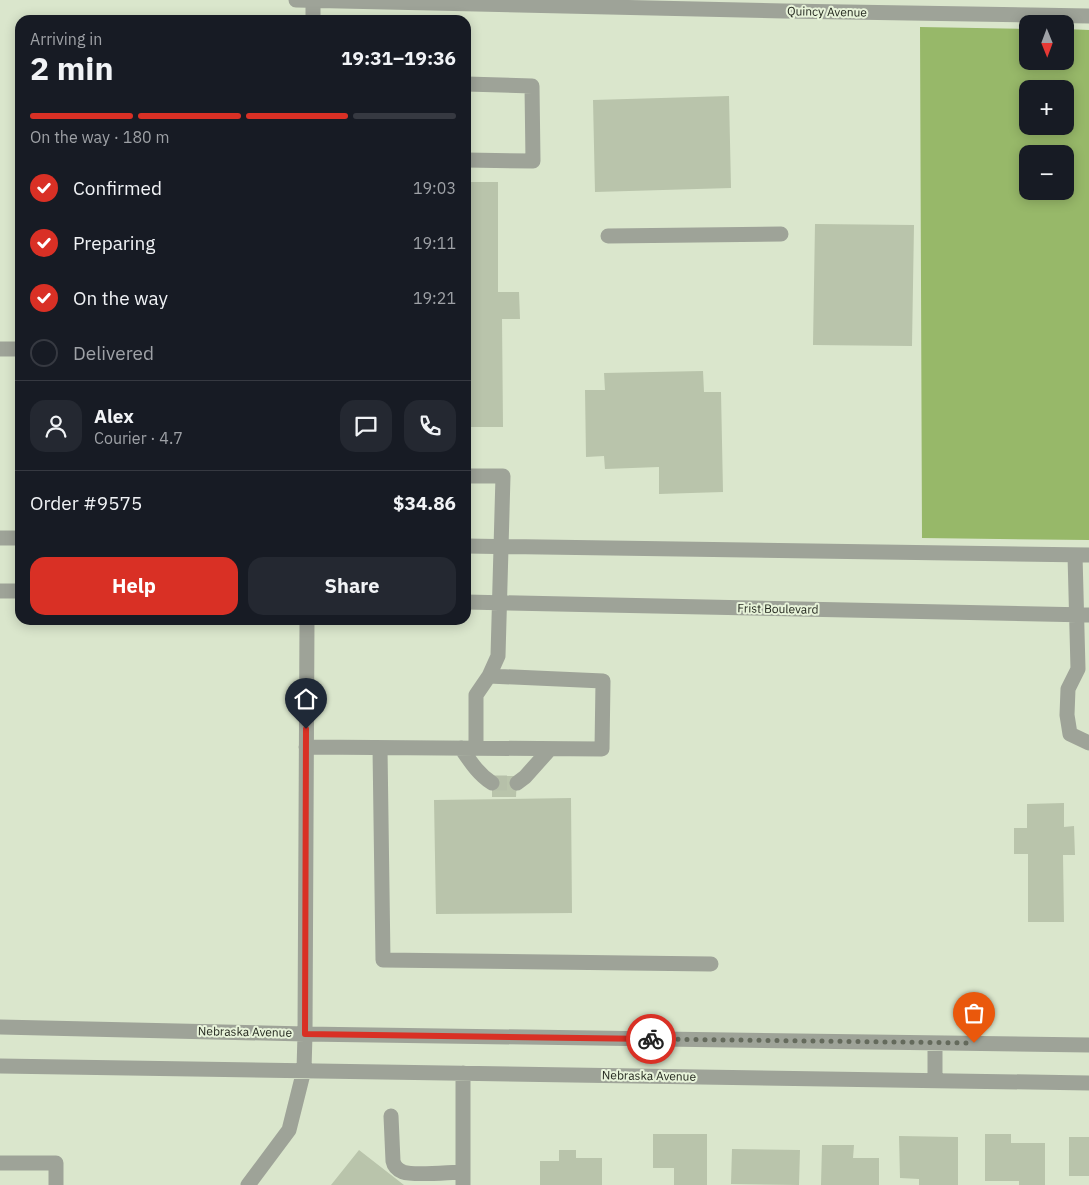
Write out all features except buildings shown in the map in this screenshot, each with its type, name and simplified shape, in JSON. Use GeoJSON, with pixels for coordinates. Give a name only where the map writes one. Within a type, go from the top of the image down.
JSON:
{"type":"FeatureCollection","features":[{"type":"Feature","properties":{"kind":"street","name":"Quincy Avenue"},"geometry":{"type":"LineString","coordinates":[[296,0],[1089,16]]}},
{"type":"Feature","properties":{"kind":"street"},"geometry":{"type":"LineString","coordinates":[[313,0],[313,15]]}},
{"type":"Feature","properties":{"kind":"street"},"geometry":{"type":"LineString","coordinates":[[471,84],[532,86],[533,161],[471,160]]}},
{"type":"Feature","properties":{"kind":"street"},"geometry":{"type":"LineString","coordinates":[[608,236],[781,234]]}},
{"type":"Feature","properties":{"kind":"street"},"geometry":{"type":"LineString","coordinates":[[0,349],[15,349]]}},
{"type":"Feature","properties":{"kind":"street"},"geometry":{"type":"LineString","coordinates":[[471,476],[503,476],[498,656],[489,676],[476,695],[468,748],[473,766],[483,778],[492,783]]}},
{"type":"Feature","properties":{"kind":"street"},"geometry":{"type":"LineString","coordinates":[[0,538],[15,538]]}},
{"type":"Feature","properties":{"kind":"street"},"geometry":{"type":"LineString","coordinates":[[471,546],[1082,555],[1084,674],[1068,689],[1067,715],[1070,734],[1089,742]]}},
{"type":"Feature","properties":{"kind":"street"},"geometry":{"type":"LineString","coordinates":[[0,591],[15,591]]}},
{"type":"Feature","properties":{"kind":"street","name":"Frist Boulevard"},"geometry":{"type":"LineString","coordinates":[[471,602],[1083,615]]}},
{"type":"Feature","properties":{"kind":"street"},"geometry":{"type":"LineString","coordinates":[[248,1185],[289,1130],[304,1070],[307,625]]}},
{"type":"Feature","properties":{"kind":"street"},"geometry":{"type":"LineString","coordinates":[[306,747],[602,749],[603,681],[489,676]]}},
{"type":"Feature","properties":{"kind":"street"},"geometry":{"type":"LineString","coordinates":[[380,748],[383,960],[711,964]]}},
{"type":"Feature","properties":{"kind":"street"},"geometry":{"type":"LineString","coordinates":[[517,783],[525,777],[550,749]]}},
{"type":"Feature","properties":{"kind":"street","name":"Nebraska Avenue"},"geometry":{"type":"LineString","coordinates":[[0,1027],[305,1034],[1089,1045]]}},
{"type":"Feature","properties":{"kind":"street"},"geometry":{"type":"LineString","coordinates":[[935,1043],[935,1081]]}},
{"type":"Feature","properties":{"kind":"street","name":"Nebraska Avenue"},"geometry":{"type":"LineString","coordinates":[[0,1066],[1089,1083]]}},
{"type":"Feature","properties":{"kind":"street"},"geometry":{"type":"LineString","coordinates":[[391,1116],[392,1160],[399,1170],[409,1173],[463,1179],[463,1073]]}},
{"type":"Feature","properties":{"kind":"street"},"geometry":{"type":"LineString","coordinates":[[0,1163],[56,1163],[56,1185]]}},
{"type":"Feature","properties":{"kind":"green space"},"geometry":{"type":"Polygon","coordinates":[[[920,27],[1019,29],[1019,70],[1074,70],[1074,29],[1089,30],[1089,540],[922,538],[920,27]]]}},
{"type":"Feature","properties":{"kind":"tunnel"},"geometry":{"type":"LineString","coordinates":[[492,783],[517,783]]}},
{"type":"Feature","properties":{"kind":"way so far"},"geometry":{"type":"LineString","coordinates":[[651,1039],[974,1043]]}},
{"type":"Feature","properties":{"kind":"route"},"geometry":{"type":"LineString","coordinates":[[306,729],[305,1034],[651,1039]]}}]}
